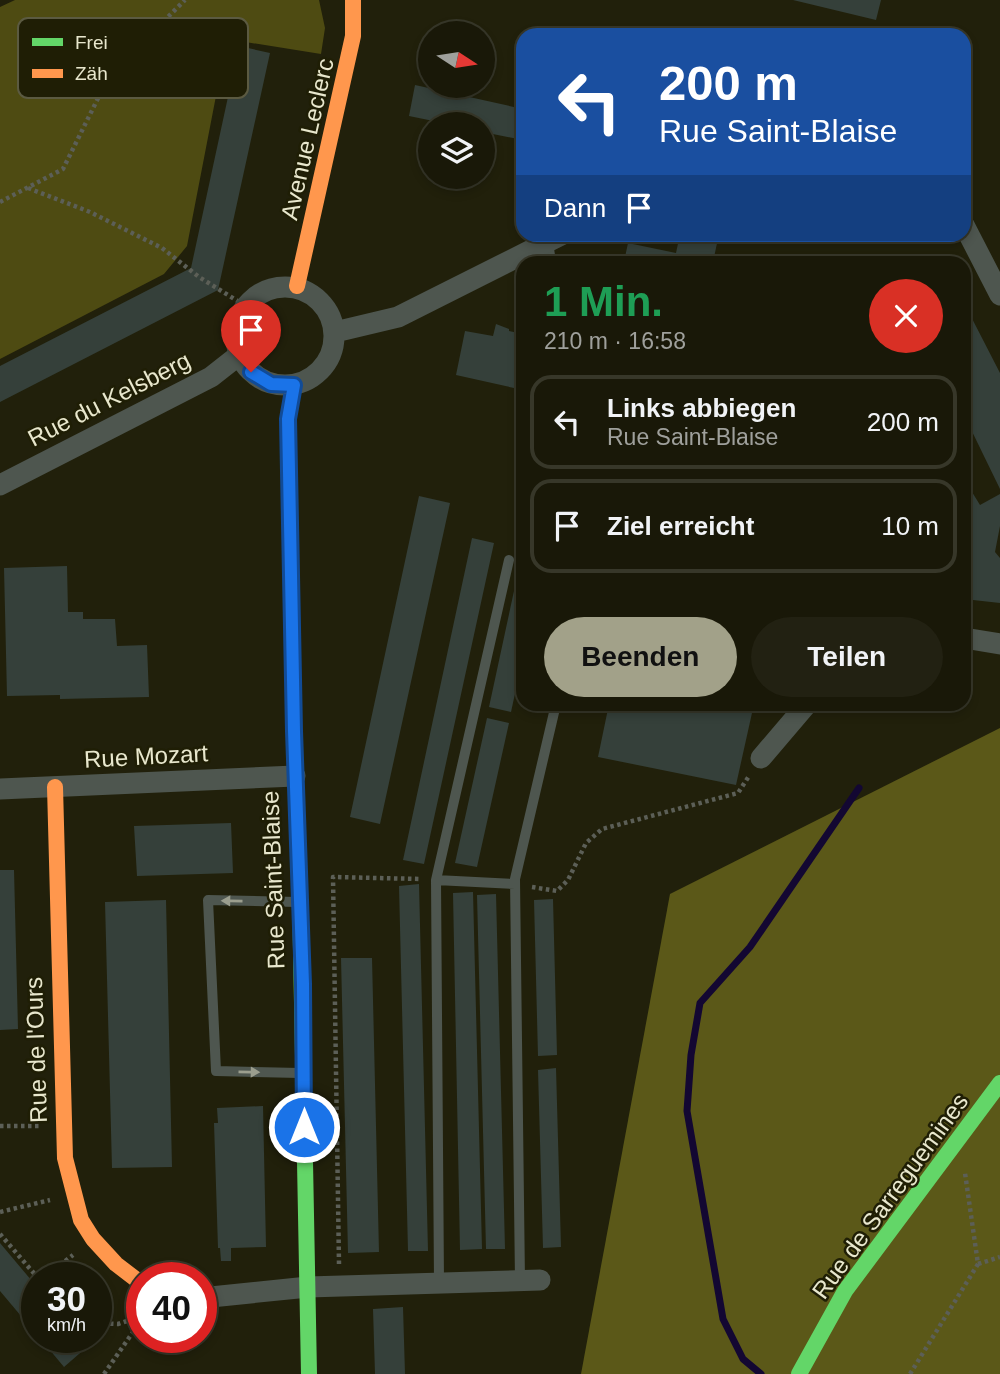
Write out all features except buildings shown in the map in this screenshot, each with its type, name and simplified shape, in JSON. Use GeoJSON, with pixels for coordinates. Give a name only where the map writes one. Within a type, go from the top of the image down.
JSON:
{"type":"FeatureCollection","features":[{"type":"Feature","properties":{"kind":"street","name":"Avenue Leclerc"},"geometry":{"type":"LineString","coordinates":[[296,286],[353,36],[353,0]]}},
{"type":"Feature","properties":{"kind":"street"},"geometry":{"type":"LineString","coordinates":[[971,239],[1000,295]]}},
{"type":"Feature","properties":{"kind":"street"},"geometry":{"type":"LineString","coordinates":[[532,256],[554,246]]}},
{"type":"Feature","properties":{"kind":"street"},"geometry":{"type":"LineString","coordinates":[[335,332],[398,317],[516,263]]}},
{"type":"Feature","properties":{"kind":"street"},"geometry":{"type":"LineString","coordinates":[[296,286],[323,303],[335,332],[331,357],[314,377],[294,385],[271,384],[251,372],[239,355],[235,327],[244,305],[269,287],[296,286]]}},
{"type":"Feature","properties":{"kind":"street","name":"Rue du Kelsberg"},"geometry":{"type":"LineString","coordinates":[[0,485],[211,377],[239,355]]}},
{"type":"Feature","properties":{"kind":"street","name":"Rue Saint-Blaise"},"geometry":{"type":"LineString","coordinates":[[294,385],[288,419],[309,1374]]}},
{"type":"Feature","properties":{"kind":"street"},"geometry":{"type":"LineString","coordinates":[[971,639],[1000,644]]}},
{"type":"Feature","properties":{"kind":"street"},"geometry":{"type":"LineString","coordinates":[[761,758],[801,711]]}},
{"type":"Feature","properties":{"kind":"street","name":"Rue Mozart"},"geometry":{"type":"LineString","coordinates":[[0,789],[295,776]]}},
{"type":"Feature","properties":{"kind":"street","name":"Rue de l'Ours"},"geometry":{"type":"LineString","coordinates":[[55,787],[65,1158],[81,1220],[93,1239],[126,1272]]}},
{"type":"Feature","properties":{"kind":"street","name":"Rue de Sarreguemines"},"geometry":{"type":"LineString","coordinates":[[799,1374],[845,1291],[1000,1083]]}},
{"type":"Feature","properties":{"kind":"street"},"geometry":{"type":"LineString","coordinates":[[217,1296],[308,1287],[530,1280]]}},
{"type":"Feature","properties":{"kind":"lane"},"geometry":{"type":"LineString","coordinates":[[439,1283],[436,880],[509,560]]}},
{"type":"Feature","properties":{"kind":"lane"},"geometry":{"type":"LineString","coordinates":[[530,1280],[515,884],[554,711]]}},
{"type":"Feature","properties":{"kind":"lane"},"geometry":{"type":"LineString","coordinates":[[436,880],[515,884]]}},
{"type":"Feature","properties":{"kind":"lane"},"geometry":{"type":"LineString","coordinates":[[300,902],[208,900],[216,1071],[303,1073]]}},
{"type":"Feature","properties":{"kind":"path"},"geometry":{"type":"LineString","coordinates":[[167,18],[185,0]]}},
{"type":"Feature","properties":{"kind":"path"},"geometry":{"type":"LineString","coordinates":[[0,202],[63,169],[98,98]]}},
{"type":"Feature","properties":{"kind":"path"},"geometry":{"type":"LineString","coordinates":[[27,188],[90,212],[162,248],[199,277],[244,305]]}},
{"type":"Feature","properties":{"kind":"path"},"geometry":{"type":"LineString","coordinates":[[515,884],[557,891],[568,880],[586,843],[602,829],[738,793],[761,758]]}},
{"type":"Feature","properties":{"kind":"path"},"geometry":{"type":"LineString","coordinates":[[340,1286],[333,877],[436,880]]}},
{"type":"Feature","properties":{"kind":"path"},"geometry":{"type":"LineString","coordinates":[[0,1126],[65,1125]]}},
{"type":"Feature","properties":{"kind":"path"},"geometry":{"type":"LineString","coordinates":[[910,1374],[978,1264],[959,1138]]}},
{"type":"Feature","properties":{"kind":"path"},"geometry":{"type":"LineString","coordinates":[[0,1212],[34,1206],[74,1192]]}},
{"type":"Feature","properties":{"kind":"path"},"geometry":{"type":"LineString","coordinates":[[0,1234],[26,1262]]}},
{"type":"Feature","properties":{"kind":"path"},"geometry":{"type":"LineString","coordinates":[[62,1262],[93,1239]]}},
{"type":"Feature","properties":{"kind":"path"},"geometry":{"type":"LineString","coordinates":[[978,1264],[1000,1258]]}},
{"type":"Feature","properties":{"kind":"path"},"geometry":{"type":"LineString","coordinates":[[104,1374],[126,1342]]}},
{"type":"Feature","properties":{"kind":"shaded area"},"geometry":{"type":"Polygon","coordinates":[[[15,0],[319,0],[325,28],[321,54],[248,42],[248,18],[18,18],[18,98],[216,98],[187,246],[164,274],[0,359],[0,7],[15,0]]]}},
{"type":"Feature","properties":{"kind":"shaded area"},"geometry":{"type":"Polygon","coordinates":[[[1000,728],[1000,1374],[581,1374],[670,894],[1000,728]]]}},
{"type":"Feature","properties":{"kind":"waterway"},"geometry":{"type":"LineString","coordinates":[[761,1374],[743,1359],[723,1319],[687,1111],[691,1055],[700,1003],[750,947],[859,788]]}},
{"type":"Feature","properties":{"kind":"traffic: fast"},"geometry":{"type":"LineString","coordinates":[[300,897],[309,1374]]}},
{"type":"Feature","properties":{"kind":"traffic: fast"},"geometry":{"type":"LineString","coordinates":[[799,1374],[845,1291],[1000,1083]]}},
{"type":"Feature","properties":{"kind":"traffic: slow"},"geometry":{"type":"LineString","coordinates":[[297,286],[353,36],[353,0]]}},
{"type":"Feature","properties":{"kind":"traffic: slow"},"geometry":{"type":"LineString","coordinates":[[294,385],[288,419],[300,897]]}},
{"type":"Feature","properties":{"kind":"traffic: slow"},"geometry":{"type":"LineString","coordinates":[[55,787],[65,1158],[81,1220],[93,1239],[126,1272]]}},
{"type":"Feature","properties":{"kind":"route"},"geometry":{"type":"LineString","coordinates":[[251,372],[271,384],[294,385],[288,419],[294,731],[303,984],[304,1127]]}}]}
